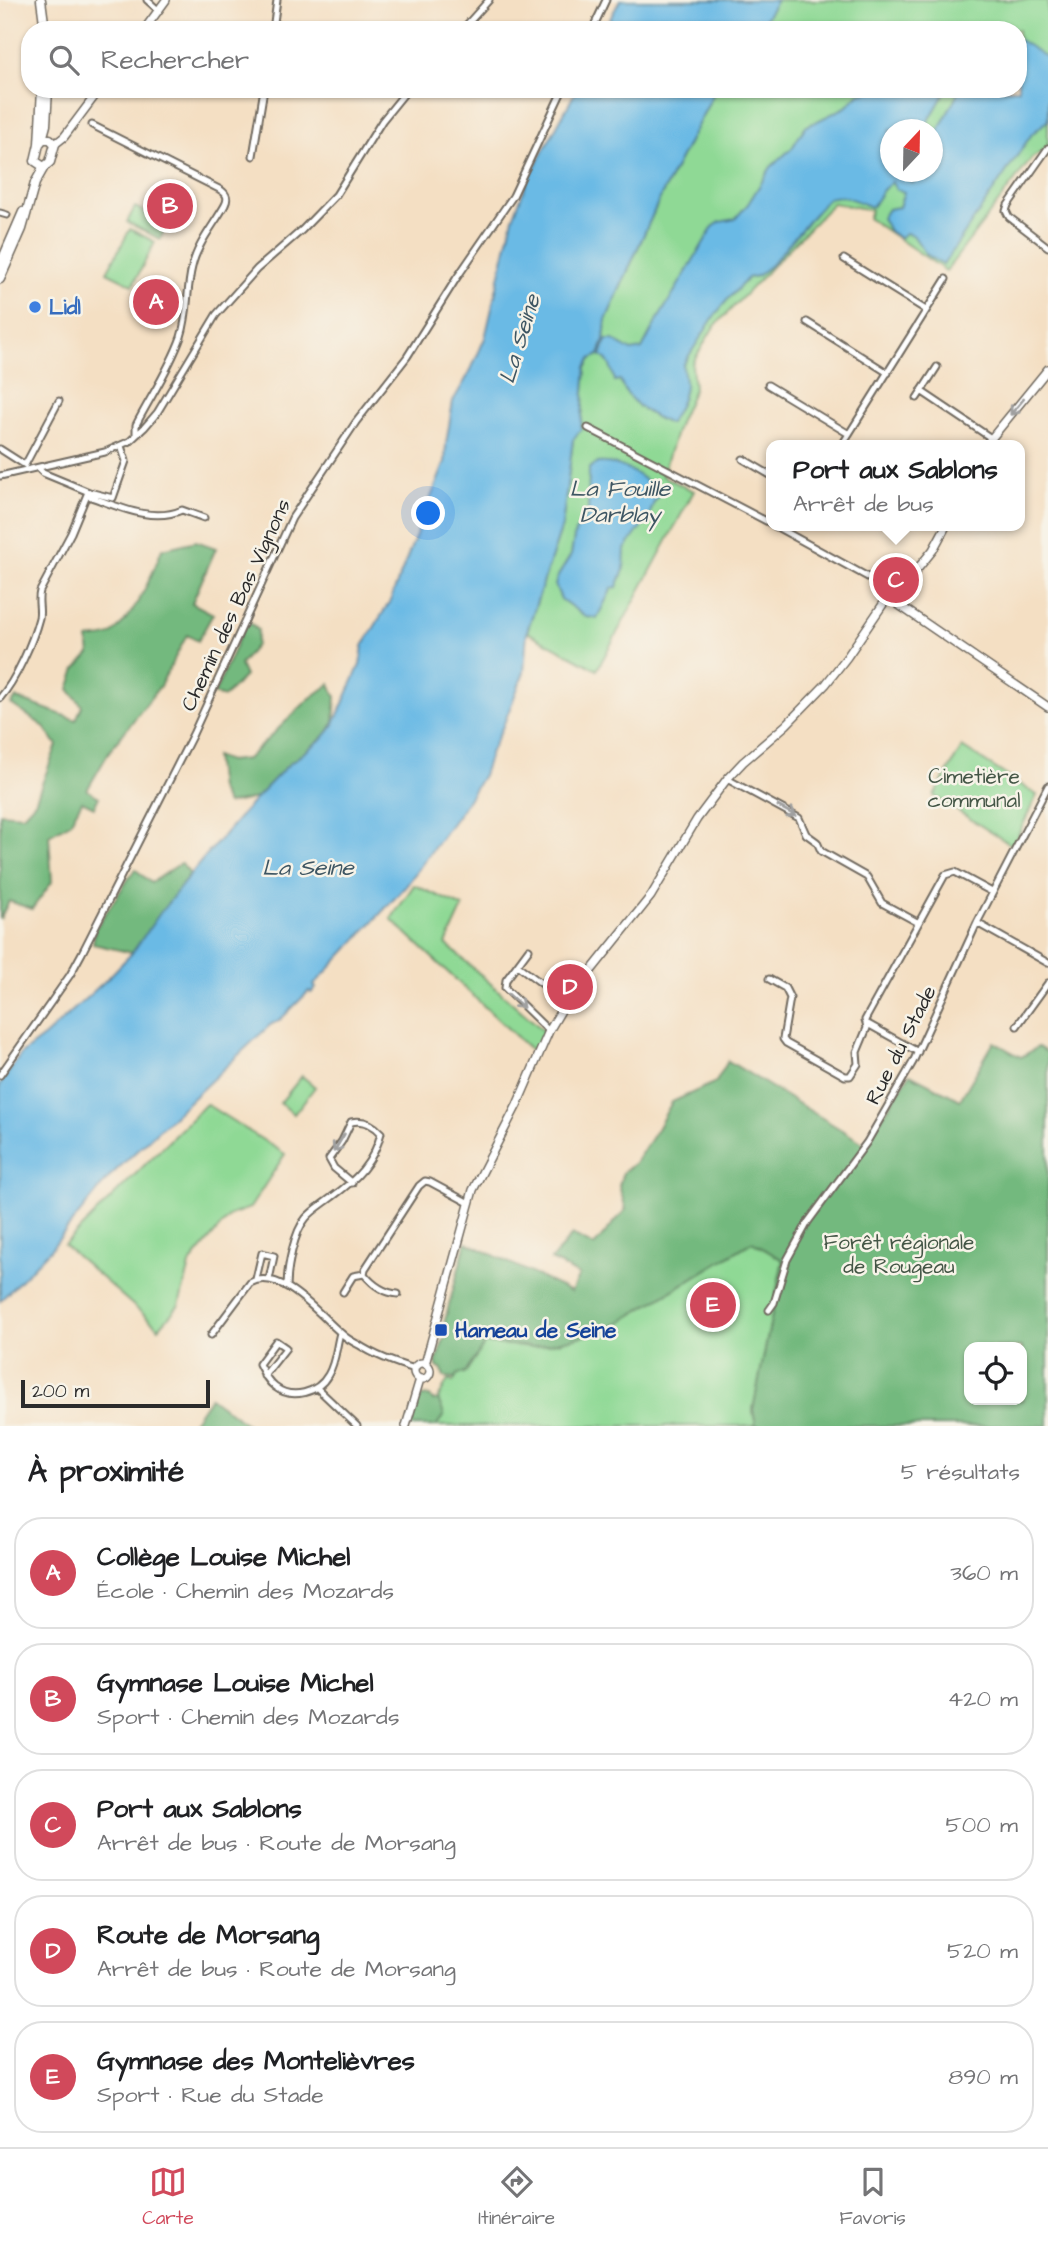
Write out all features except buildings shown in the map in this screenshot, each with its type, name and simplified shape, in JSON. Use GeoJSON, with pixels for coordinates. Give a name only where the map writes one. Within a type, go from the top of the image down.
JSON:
{"type":"FeatureCollection","features":[{"type":"Feature","properties":{"kind":"main road"},"geometry":{"type":"LineString","coordinates":[[41,0],[44,21]]}},
{"type":"Feature","properties":{"kind":"main road"},"geometry":{"type":"LineString","coordinates":[[41,142],[42,98]]}},
{"type":"Feature","properties":{"kind":"main road"},"geometry":{"type":"LineString","coordinates":[[0,265],[23,211],[46,125],[48,98]]}},
{"type":"Feature","properties":{"kind":"main road"},"geometry":{"type":"LineString","coordinates":[[0,279],[25,221],[35,183],[50,162],[55,144],[50,139],[41,142]]}},
{"type":"Feature","properties":{"kind":"main road"},"geometry":{"type":"LineString","coordinates":[[35,161],[44,167]]}},
{"type":"Feature","properties":{"kind":"street"},"geometry":{"type":"LineString","coordinates":[[147,0],[158,10]]}},
{"type":"Feature","properties":{"kind":"street"},"geometry":{"type":"LineString","coordinates":[[150,21],[166,0]]}},
{"type":"Feature","properties":{"kind":"street"},"geometry":{"type":"LineString","coordinates":[[274,21],[277,0]]}},
{"type":"Feature","properties":{"kind":"street"},"geometry":{"type":"LineString","coordinates":[[470,21],[489,0]]}},
{"type":"Feature","properties":{"kind":"street"},"geometry":{"type":"LineString","coordinates":[[596,21],[606,0]]}},
{"type":"Feature","properties":{"kind":"street"},"geometry":{"type":"LineString","coordinates":[[55,144],[64,138],[93,98]]}},
{"type":"Feature","properties":{"kind":"street"},"geometry":{"type":"LineString","coordinates":[[253,156],[263,98]]}},
{"type":"Feature","properties":{"kind":"street"},"geometry":{"type":"LineString","coordinates":[[0,476],[27,467],[38,468],[99,453],[121,446],[136,435],[157,412],[216,315],[257,269],[295,237],[336,195],[382,121],[401,98]]}},
{"type":"Feature","properties":{"kind":"street","name":"Chemin des Bas Vignons"},"geometry":{"type":"LineString","coordinates":[[0,1075],[70,975],[82,953],[193,734],[292,518],[356,422],[407,357],[513,196],[559,98]]}},
{"type":"Feature","properties":{"kind":"street"},"geometry":{"type":"LineString","coordinates":[[92,125],[219,189],[227,198],[194,260],[187,314],[180,340],[136,425],[136,435]]}},
{"type":"Feature","properties":{"kind":"street"},"geometry":{"type":"LineString","coordinates":[[1048,148],[1006,211],[1009,218],[1048,247]]}},
{"type":"Feature","properties":{"kind":"street"},"geometry":{"type":"LineString","coordinates":[[844,258],[926,310]]}},
{"type":"Feature","properties":{"kind":"street"},"geometry":{"type":"LineString","coordinates":[[845,440],[946,279]]}},
{"type":"Feature","properties":{"kind":"street"},"geometry":{"type":"LineString","coordinates":[[807,322],[888,373]]}},
{"type":"Feature","properties":{"kind":"street"},"geometry":{"type":"LineString","coordinates":[[917,398],[937,368]]}},
{"type":"Feature","properties":{"kind":"street"},"geometry":{"type":"LineString","coordinates":[[922,391],[991,438],[1048,369]]}},
{"type":"Feature","properties":{"kind":"street"},"geometry":{"type":"LineString","coordinates":[[768,385],[849,434]]}},
{"type":"Feature","properties":{"kind":"street"},"geometry":{"type":"LineString","coordinates":[[27,467],[59,401]]}},
{"type":"Feature","properties":{"kind":"street"},"geometry":{"type":"LineString","coordinates":[[588,428],[766,521]]}},
{"type":"Feature","properties":{"kind":"street"},"geometry":{"type":"LineString","coordinates":[[38,468],[43,473],[88,492],[113,498],[126,461],[121,446]]}},
{"type":"Feature","properties":{"kind":"street"},"geometry":{"type":"LineString","coordinates":[[0,449],[27,467]]}},
{"type":"Feature","properties":{"kind":"street"},"geometry":{"type":"LineString","coordinates":[[744,459],[766,472]]}},
{"type":"Feature","properties":{"kind":"street"},"geometry":{"type":"LineString","coordinates":[[88,492],[91,497],[132,512],[170,515],[182,510],[204,518]]}},
{"type":"Feature","properties":{"kind":"street"},"geometry":{"type":"LineString","coordinates":[[0,698],[31,640],[40,615],[40,591],[72,533],[88,492]]}},
{"type":"Feature","properties":{"kind":"street"},"geometry":{"type":"LineString","coordinates":[[791,531],[886,587],[899,605],[1048,707]]}},
{"type":"Feature","properties":{"kind":"street"},"geometry":{"type":"LineString","coordinates":[[425,1364],[473,1190],[566,1002],[650,897],[697,818],[727,779],[826,684],[878,610],[924,561],[943,531]]}},
{"type":"Feature","properties":{"kind":"street"},"geometry":{"type":"LineString","coordinates":[[727,779],[799,818],[806,834],[817,842],[821,850],[867,877],[882,903],[917,922]]}},
{"type":"Feature","properties":{"kind":"street","name":"Rue du Stade"},"geometry":{"type":"LineString","coordinates":[[769,1310],[774,1303],[788,1260],[808,1222],[867,1142],[892,1101],[918,1052],[992,892],[1048,786]]}},
{"type":"Feature","properties":{"kind":"street"},"geometry":{"type":"LineString","coordinates":[[769,979],[785,988],[790,998],[783,1039],[786,1043],[845,1076],[850,1076],[856,1068],[857,1052],[867,1028],[865,1020],[941,879],[950,872],[959,874],[992,892]]}},
{"type":"Feature","properties":{"kind":"street"},"geometry":{"type":"LineString","coordinates":[[977,923],[1048,964]]}},
{"type":"Feature","properties":{"kind":"street"},"geometry":{"type":"LineString","coordinates":[[529,949],[506,981],[505,990],[550,1031]]}},
{"type":"Feature","properties":{"kind":"street"},"geometry":{"type":"LineString","coordinates":[[517,965],[566,1002]]}},
{"type":"Feature","properties":{"kind":"street"},"geometry":{"type":"LineString","coordinates":[[1017,1026],[1048,983]]}},
{"type":"Feature","properties":{"kind":"street"},"geometry":{"type":"LineString","coordinates":[[866,1023],[918,1052]]}},
{"type":"Feature","properties":{"kind":"street"},"geometry":{"type":"LineString","coordinates":[[286,1287],[295,1240],[304,1219],[352,1183],[369,1162],[381,1133],[375,1126],[358,1120],[351,1122],[329,1159],[329,1163],[352,1183]]}},
{"type":"Feature","properties":{"kind":"street"},"geometry":{"type":"LineString","coordinates":[[364,1274],[419,1186],[425,1181],[469,1203]]}},
{"type":"Feature","properties":{"kind":"street"},"geometry":{"type":"LineString","coordinates":[[256,1279],[262,1253],[274,1256],[268,1280]]}},
{"type":"Feature","properties":{"kind":"street"},"geometry":{"type":"LineString","coordinates":[[343,1292],[353,1276],[364,1274]]}},
{"type":"Feature","properties":{"kind":"street"},"geometry":{"type":"LineString","coordinates":[[364,1274],[388,1293],[398,1294]]}},
{"type":"Feature","properties":{"kind":"street"},"geometry":{"type":"LineString","coordinates":[[211,1335],[250,1283],[256,1279],[268,1280],[286,1287],[321,1313],[340,1333],[378,1356],[415,1369]]}},
{"type":"Feature","properties":{"kind":"street"},"geometry":{"type":"LineString","coordinates":[[264,1376],[286,1348],[276,1341],[259,1364],[264,1376],[283,1392],[296,1394],[317,1388],[332,1368],[340,1333]]}},
{"type":"Feature","properties":{"kind":"street"},"geometry":{"type":"LineString","coordinates":[[415,1369],[420,1364],[429,1366],[430,1374],[425,1379],[420,1379]]}},
{"type":"Feature","properties":{"kind":"street"},"geometry":{"type":"LineString","coordinates":[[415,1369],[416,1376],[420,1379]]}},
{"type":"Feature","properties":{"kind":"street"},"geometry":{"type":"LineString","coordinates":[[406,1426],[420,1379]]}},
{"type":"Feature","properties":{"kind":"street"},"geometry":{"type":"LineString","coordinates":[[317,1388],[357,1426]]}},
{"type":"Feature","properties":{"kind":"green space"},"geometry":{"type":"Polygon","coordinates":[[[777,0],[1048,0],[1048,148],[1032,158],[946,271],[868,218],[871,210],[833,203],[713,328],[692,364],[694,389],[679,423],[662,476],[694,491],[597,670],[527,632],[562,526],[573,440],[581,429],[586,368],[591,359],[599,354],[606,320],[660,198],[711,98],[1027,98],[1027,21],[764,21],[777,0]]]}},
{"type":"Feature","properties":{"kind":"green space"},"geometry":{"type":"Polygon","coordinates":[[[135,207],[168,224],[160,239],[127,222],[135,207]]]}},
{"type":"Feature","properties":{"kind":"green space"},"geometry":{"type":"Polygon","coordinates":[[[130,229],[155,242],[133,285],[107,272],[130,229]]]}},
{"type":"Feature","properties":{"kind":"green space"},"geometry":{"type":"Polygon","coordinates":[[[196,541],[216,548],[192,603],[213,614],[198,641],[187,635],[160,686],[109,752],[87,790],[99,797],[94,807],[82,801],[70,823],[49,835],[52,882],[32,909],[9,901],[0,919],[0,813],[23,815],[35,802],[57,745],[43,726],[11,704],[16,698],[76,720],[82,706],[69,689],[76,669],[90,654],[88,639],[110,635],[119,628],[147,584],[162,549],[196,541]]]}},
{"type":"Feature","properties":{"kind":"green space"},"geometry":{"type":"Polygon","coordinates":[[[247,620],[258,630],[256,645],[240,665],[245,676],[224,697],[214,694],[247,620]]]}},
{"type":"Feature","properties":{"kind":"green space"},"geometry":{"type":"Polygon","coordinates":[[[330,684],[336,697],[334,722],[326,735],[288,765],[256,798],[227,804],[219,789],[215,756],[229,761],[247,759],[309,699],[330,684]]]}},
{"type":"Feature","properties":{"kind":"green space","name":"Cimetière communal"},"geometry":{"type":"Polygon","coordinates":[[[962,747],[1037,795],[1013,846],[934,796],[962,747]]]}},
{"type":"Feature","properties":{"kind":"green space"},"geometry":{"type":"Polygon","coordinates":[[[181,863],[190,874],[132,953],[93,944],[95,929],[135,869],[151,883],[181,863]]]}},
{"type":"Feature","properties":{"kind":"green space"},"geometry":{"type":"Polygon","coordinates":[[[414,885],[463,907],[446,944],[545,1032],[534,1053],[391,919],[414,885]]]}},
{"type":"Feature","properties":{"kind":"green space","name":"Forêt régionale de Rougeau"},"geometry":{"type":"Polygon","coordinates":[[[994,1042],[1021,1057],[1038,1047],[1048,1053],[1048,1426],[756,1426],[753,1410],[783,1260],[752,1242],[605,1331],[534,1347],[485,1343],[465,1373],[458,1374],[455,1378],[444,1377],[442,1370],[437,1367],[436,1361],[445,1336],[442,1331],[466,1242],[571,1292],[579,1275],[551,1260],[572,1235],[594,1246],[626,1209],[619,1186],[623,1172],[635,1163],[672,1102],[716,1082],[728,1061],[865,1144],[910,1074],[960,1100],[994,1042]]]}},
{"type":"Feature","properties":{"kind":"green space"},"geometry":{"type":"Polygon","coordinates":[[[302,1076],[315,1087],[294,1114],[280,1103],[302,1076]]]}},
{"type":"Feature","properties":{"kind":"green space"},"geometry":{"type":"Polygon","coordinates":[[[206,1104],[285,1154],[250,1208],[230,1215],[191,1262],[179,1305],[159,1328],[64,1245],[206,1104]]]}},
{"type":"Feature","properties":{"kind":"green space"},"geometry":{"type":"Polygon","coordinates":[[[752,1242],[783,1260],[753,1410],[756,1426],[436,1426],[444,1415],[438,1399],[448,1380],[453,1382],[458,1374],[465,1373],[485,1343],[534,1347],[605,1331],[752,1242]]]}},
{"type":"Feature","properties":{"kind":"green space"},"geometry":{"type":"Polygon","coordinates":[[[430,1396],[433,1401],[438,1399],[444,1415],[436,1426],[411,1426],[421,1397],[430,1396]]]}},
{"type":"Feature","properties":{"kind":"green space"},"geometry":{"type":"Polygon","coordinates":[[[210,1397],[249,1426],[190,1426],[210,1397]]]}},
{"type":"Feature","properties":{"kind":"water"},"geometry":{"type":"Polygon","coordinates":[[[620,0],[777,0],[764,21],[609,21],[620,0]]]}},
{"type":"Feature","properties":{"kind":"water"},"geometry":{"type":"Polygon","coordinates":[[[1027,45],[1048,58],[1048,120],[1032,134],[943,265],[926,254],[913,235],[906,233],[899,238],[889,231],[882,218],[888,209],[899,207],[904,192],[897,190],[892,182],[943,182],[943,122],[955,98],[1027,98],[1027,45]]]}},
{"type":"Feature","properties":{"kind":"water","name":"La Seine"},"geometry":{"type":"Polygon","coordinates":[[[572,98],[711,98],[660,198],[606,320],[599,355],[591,359],[586,367],[581,429],[573,440],[562,526],[527,631],[524,672],[483,775],[462,809],[406,886],[314,985],[316,988],[311,993],[309,991],[281,1019],[270,1025],[110,1176],[50,1250],[0,1301],[0,1085],[21,1054],[45,1036],[132,953],[198,865],[256,798],[288,765],[323,738],[333,726],[360,665],[363,646],[390,601],[445,462],[453,401],[485,338],[513,218],[528,179],[572,98]]]}},
{"type":"Feature","properties":{"kind":"water"},"geometry":{"type":"Polygon","coordinates":[[[855,98],[942,98],[930,119],[880,119],[880,182],[892,182],[872,207],[844,197],[827,199],[771,265],[757,276],[748,278],[729,298],[683,365],[683,394],[669,424],[640,407],[628,395],[620,380],[615,381],[609,363],[601,356],[606,340],[613,340],[631,351],[642,349],[713,227],[720,222],[735,219],[748,204],[771,167],[792,148],[805,127],[846,107],[855,98]]]}},
{"type":"Feature","properties":{"kind":"water","name":"La Fouille Darblay"},"geometry":{"type":"Polygon","coordinates":[[[598,463],[615,464],[631,471],[658,491],[658,498],[649,516],[625,549],[624,570],[617,587],[612,588],[597,618],[586,617],[561,599],[555,585],[571,555],[575,532],[588,515],[589,468],[598,463]]]}},
{"type":"Feature","properties":{"kind":"place","name":"Gymnase Louise Michel"},"geometry":{"type":"Point","coordinates":[170,206]}},
{"type":"Feature","properties":{"kind":"place","name":"Collège Louise Michel"},"geometry":{"type":"Point","coordinates":[156,302]}},
{"type":"Feature","properties":{"kind":"place","name":"Lidl"},"geometry":{"type":"Point","coordinates":[35,307]}},
{"type":"Feature","properties":{"kind":"place","name":"Port aux Sablons"},"geometry":{"type":"Point","coordinates":[896,580]}},
{"type":"Feature","properties":{"kind":"place","name":"Route de Morsang"},"geometry":{"type":"Point","coordinates":[570,987]}},
{"type":"Feature","properties":{"kind":"place","name":"Gymnase des Montelièvres"},"geometry":{"type":"Point","coordinates":[713,1305]}},
{"type":"Feature","properties":{"kind":"place","name":"Hameau de Seine"},"geometry":{"type":"Point","coordinates":[441,1330]}}]}
